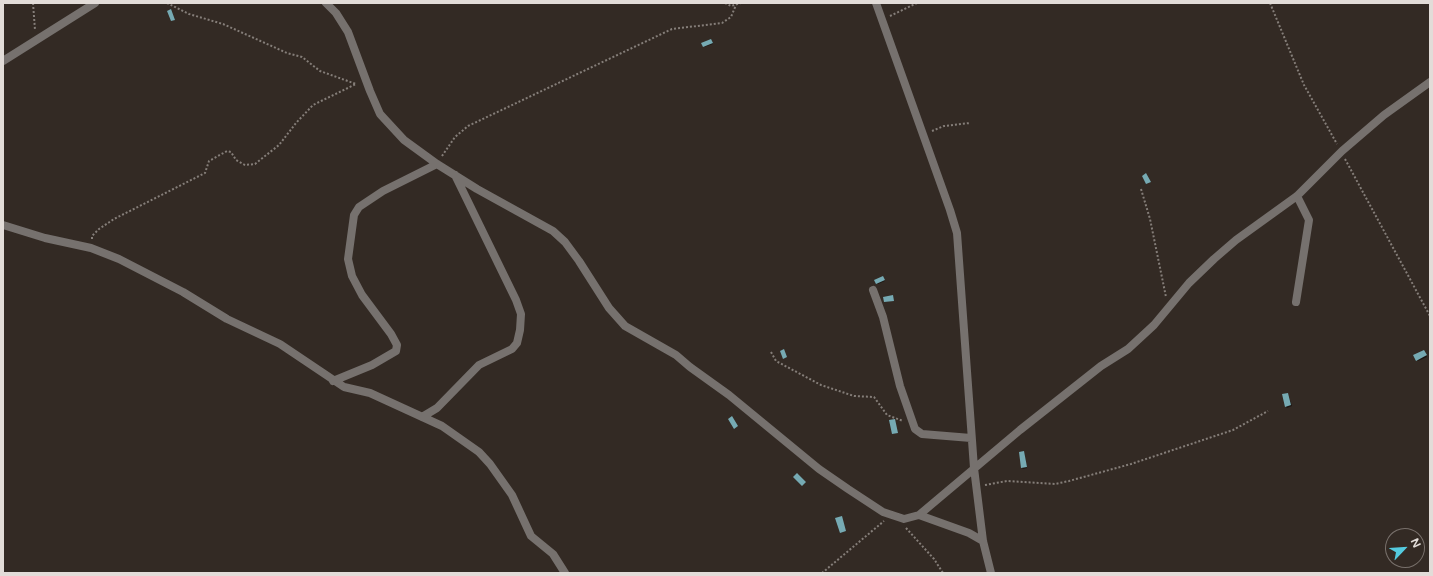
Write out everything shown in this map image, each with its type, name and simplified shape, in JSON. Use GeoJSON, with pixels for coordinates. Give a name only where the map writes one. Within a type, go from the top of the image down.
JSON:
{"type":"FeatureCollection","features":[{"type":"Feature","properties":{"kind":"street"},"geometry":{"type":"LineString","coordinates":[[3,61],[95,3]]}},
{"type":"Feature","properties":{"kind":"street"},"geometry":{"type":"LineString","coordinates":[[326,3],[336,13],[348,32],[375,104],[386,122],[404,140],[437,164],[505,205],[554,231],[569,248],[609,308],[625,326],[676,356],[729,395],[819,469],[864,500],[895,517],[910,519],[919,515],[974,468],[1083,380],[1128,349],[1154,325],[1189,283],[1230,244],[1297,196],[1342,151],[1384,115],[1430,82]]}},
{"type":"Feature","properties":{"kind":"street"},"geometry":{"type":"LineString","coordinates":[[876,3],[950,210],[956,233],[974,468],[983,541],[991,573]]}},
{"type":"Feature","properties":{"kind":"street"},"geometry":{"type":"LineString","coordinates":[[333,381],[372,365],[396,351],[397,345],[391,334],[362,295],[352,276],[348,259],[354,215],[359,207],[383,191],[437,164]]}},
{"type":"Feature","properties":{"kind":"street"},"geometry":{"type":"LineString","coordinates":[[422,416],[440,405],[478,365],[511,350],[516,343],[520,330],[521,314],[516,300],[456,175]]}},
{"type":"Feature","properties":{"kind":"street"},"geometry":{"type":"LineString","coordinates":[[1296,302],[1309,220],[1297,196]]}},
{"type":"Feature","properties":{"kind":"street"},"geometry":{"type":"LineString","coordinates":[[3,225],[45,238],[91,248],[120,258],[183,292],[232,321],[280,344],[344,387],[370,393],[442,426],[468,443],[490,464],[512,495],[531,536],[553,554],[565,573]]}},
{"type":"Feature","properties":{"kind":"street"},"geometry":{"type":"LineString","coordinates":[[873,290],[883,317],[896,375],[912,423],[920,433],[971,438]]}},
{"type":"Feature","properties":{"kind":"street"},"geometry":{"type":"LineString","coordinates":[[919,515],[969,533],[983,541]]}},
{"type":"Feature","properties":{"kind":"path"},"geometry":{"type":"LineString","coordinates":[[33,3],[36,40]]}},
{"type":"Feature","properties":{"kind":"path"},"geometry":{"type":"LineString","coordinates":[[167,3],[189,14],[224,24],[287,53],[302,57],[320,71],[370,90]]}},
{"type":"Feature","properties":{"kind":"path"},"geometry":{"type":"LineString","coordinates":[[725,3],[729,6],[741,3]]}},
{"type":"Feature","properties":{"kind":"path"},"geometry":{"type":"LineString","coordinates":[[882,21],[917,3]]}},
{"type":"Feature","properties":{"kind":"path"},"geometry":{"type":"LineString","coordinates":[[1270,3],[1304,85],[1342,151],[1430,316]]}},
{"type":"Feature","properties":{"kind":"path"},"geometry":{"type":"LineString","coordinates":[[437,164],[455,137],[468,126],[672,29],[722,23],[731,17],[736,5]]}},
{"type":"Feature","properties":{"kind":"path"},"geometry":{"type":"LineString","coordinates":[[91,248],[92,236],[99,229],[144,203],[205,173],[209,161],[220,154],[227,151],[231,152],[236,160],[245,165],[255,164],[280,145],[296,123],[313,105],[356,84]]}},
{"type":"Feature","properties":{"kind":"path"},"geometry":{"type":"LineString","coordinates":[[924,136],[939,128],[970,123]]}},
{"type":"Feature","properties":{"kind":"path"},"geometry":{"type":"LineString","coordinates":[[1141,189],[1150,219],[1168,308]]}},
{"type":"Feature","properties":{"kind":"path"},"geometry":{"type":"LineString","coordinates":[[771,352],[776,361],[821,385],[854,396],[874,397],[889,416],[912,423]]}},
{"type":"Feature","properties":{"kind":"path"},"geometry":{"type":"LineString","coordinates":[[976,486],[1007,481],[1055,484],[1069,481],[1131,464],[1233,430],[1268,412]]}},
{"type":"Feature","properties":{"kind":"path"},"geometry":{"type":"LineString","coordinates":[[822,573],[895,517],[934,559],[943,573]]}},
{"type":"Feature","properties":{"kind":"building"},"geometry":{"type":"Polygon","coordinates":[[[171,9],[175,20],[171,21],[167,11],[171,9]]]}},
{"type":"Feature","properties":{"kind":"building"},"geometry":{"type":"Polygon","coordinates":[[[711,39],[713,43],[703,47],[701,43],[711,39]]]}},
{"type":"Feature","properties":{"kind":"building"},"geometry":{"type":"Polygon","coordinates":[[[1146,173],[1151,182],[1146,184],[1142,176],[1146,173]]]}},
{"type":"Feature","properties":{"kind":"building"},"geometry":{"type":"Polygon","coordinates":[[[883,276],[885,280],[876,284],[874,280],[883,276]]]}},
{"type":"Feature","properties":{"kind":"building"},"geometry":{"type":"Polygon","coordinates":[[[893,295],[894,301],[884,302],[883,297],[893,295]]]}},
{"type":"Feature","properties":{"kind":"building"},"geometry":{"type":"Polygon","coordinates":[[[784,349],[787,357],[783,359],[780,351],[784,349]]]}},
{"type":"Feature","properties":{"kind":"building"},"geometry":{"type":"Polygon","coordinates":[[[1424,350],[1427,355],[1416,361],[1413,355],[1424,350]]]}},
{"type":"Feature","properties":{"kind":"building"},"geometry":{"type":"Polygon","coordinates":[[[1288,393],[1291,405],[1285,407],[1282,394],[1288,393]]]}},
{"type":"Feature","properties":{"kind":"building"},"geometry":{"type":"Polygon","coordinates":[[[732,416],[738,426],[734,429],[728,419],[732,416]]]}},
{"type":"Feature","properties":{"kind":"building"},"geometry":{"type":"Polygon","coordinates":[[[895,419],[898,433],[892,434],[889,420],[895,419]]]}},
{"type":"Feature","properties":{"kind":"building"},"geometry":{"type":"Polygon","coordinates":[[[1024,451],[1027,467],[1021,468],[1019,452],[1024,451]]]}},
{"type":"Feature","properties":{"kind":"building"},"geometry":{"type":"Polygon","coordinates":[[[797,473],[806,482],[802,486],[793,477],[797,473]]]}},
{"type":"Feature","properties":{"kind":"building"},"geometry":{"type":"Polygon","coordinates":[[[842,516],[846,531],[840,533],[835,518],[842,516]]]}}]}
